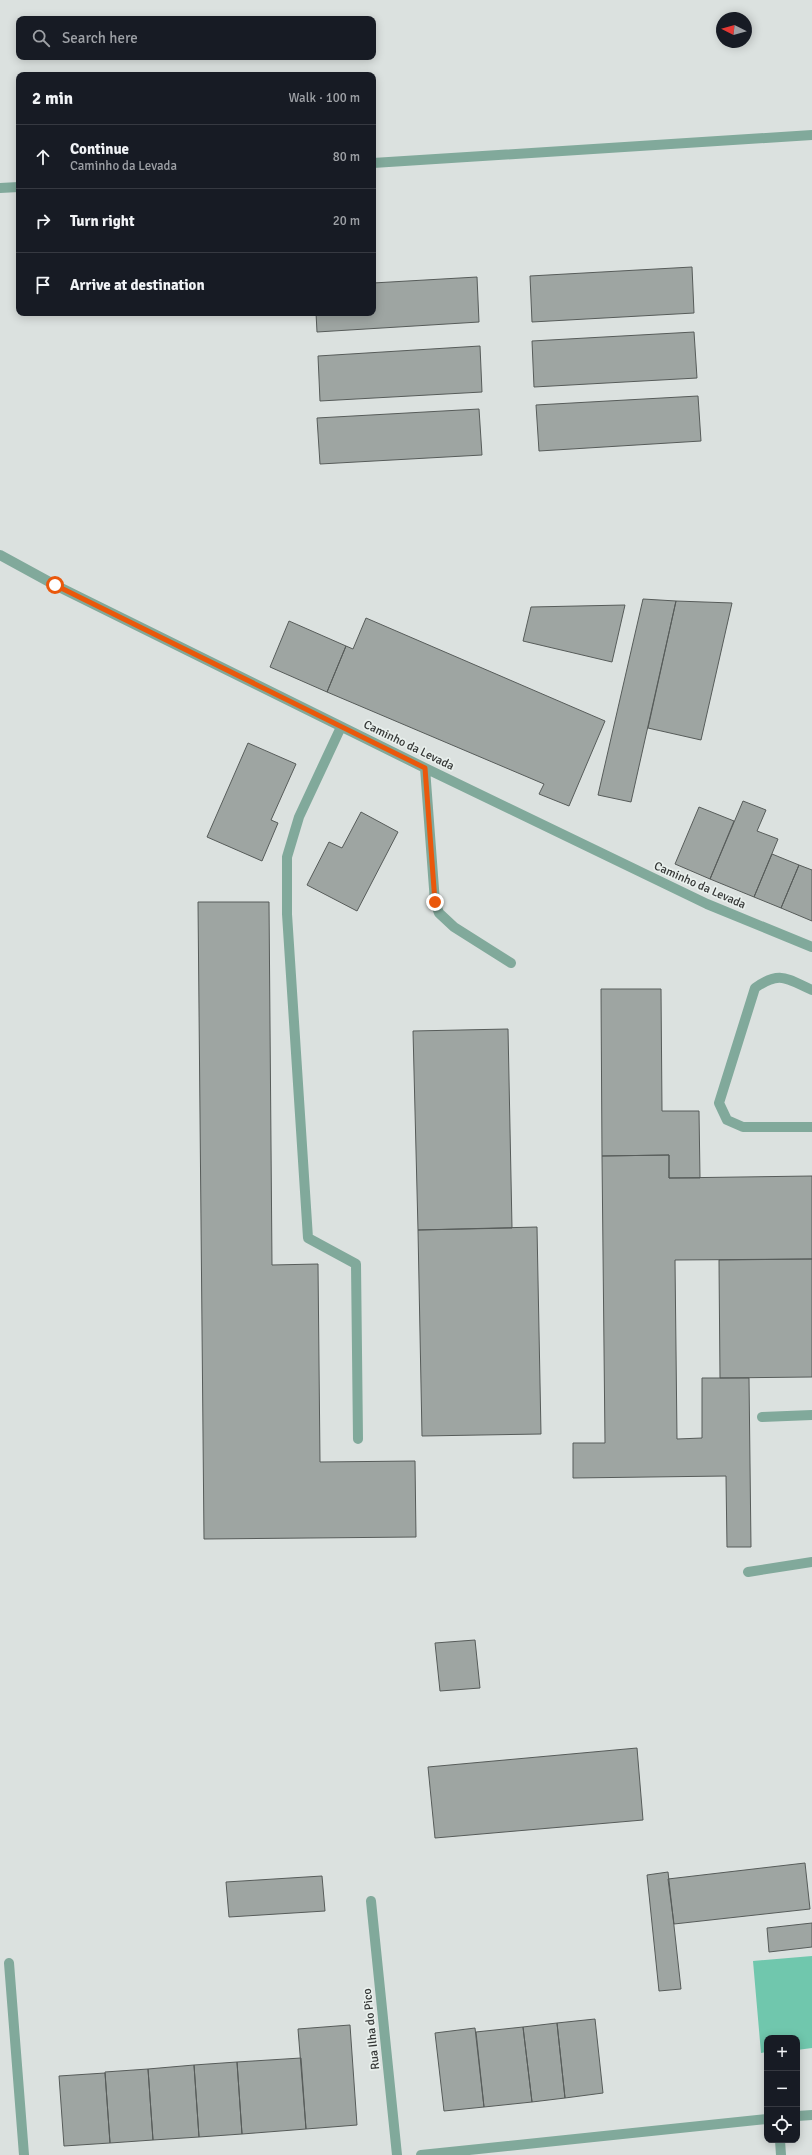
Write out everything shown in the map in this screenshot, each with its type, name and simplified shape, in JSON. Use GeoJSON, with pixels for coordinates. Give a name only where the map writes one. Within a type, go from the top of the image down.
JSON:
{"type":"FeatureCollection","features":[{"type":"Feature","properties":{"kind":"street"},"geometry":{"type":"LineString","coordinates":[[376,164],[812,135]]}},
{"type":"Feature","properties":{"kind":"street"},"geometry":{"type":"LineString","coordinates":[[0,188],[16,186]]}},
{"type":"Feature","properties":{"kind":"street","name":"Caminho da Levada"},"geometry":{"type":"LineString","coordinates":[[0,555],[55,585],[425,768],[707,904],[812,947]]}},
{"type":"Feature","properties":{"kind":"street"},"geometry":{"type":"LineString","coordinates":[[341,727],[299,817],[287,857],[287,914],[308,1238],[356,1264],[358,1439]]}},
{"type":"Feature","properties":{"kind":"street"},"geometry":{"type":"LineString","coordinates":[[425,768],[435,902],[439,913],[454,927],[511,963]]}},
{"type":"Feature","properties":{"kind":"street"},"geometry":{"type":"LineString","coordinates":[[812,990],[782,977],[767,979],[755,988],[719,1103],[727,1120],[742,1127],[812,1127]]}},
{"type":"Feature","properties":{"kind":"street"},"geometry":{"type":"LineString","coordinates":[[762,1417],[812,1415]]}},
{"type":"Feature","properties":{"kind":"street"},"geometry":{"type":"LineString","coordinates":[[748,1572],[812,1562]]}},
{"type":"Feature","properties":{"kind":"street","name":"Rua Ilha do Pico"},"geometry":{"type":"LineString","coordinates":[[370,1901],[397,2155]]}},
{"type":"Feature","properties":{"kind":"street"},"geometry":{"type":"LineString","coordinates":[[9,1963],[24,2155]]}},
{"type":"Feature","properties":{"kind":"street"},"geometry":{"type":"LineString","coordinates":[[800,2116],[812,2115]]}},
{"type":"Feature","properties":{"kind":"street"},"geometry":{"type":"LineString","coordinates":[[421,2155],[764,2120]]}},
{"type":"Feature","properties":{"kind":"street"},"geometry":{"type":"LineString","coordinates":[[780,2143],[781,2155]]}},
{"type":"Feature","properties":{"kind":"green space"},"geometry":{"type":"Polygon","coordinates":[[[812,1956],[812,2048],[800,2050],[800,2035],[764,2035],[764,2052],[761,2053],[753,1961],[812,1956]]]}},
{"type":"Feature","properties":{"kind":"building"},"geometry":{"type":"Polygon","coordinates":[[[692,267],[694,313],[532,322],[530,276],[692,267]]]}},
{"type":"Feature","properties":{"kind":"building"},"geometry":{"type":"Polygon","coordinates":[[[477,277],[479,322],[317,332],[316,316],[376,316],[376,283],[477,277]]]}},
{"type":"Feature","properties":{"kind":"building"},"geometry":{"type":"Polygon","coordinates":[[[694,332],[697,378],[534,387],[532,341],[694,332]]]}},
{"type":"Feature","properties":{"kind":"building"},"geometry":{"type":"Polygon","coordinates":[[[480,346],[482,392],[320,401],[318,356],[480,346]]]}},
{"type":"Feature","properties":{"kind":"building"},"geometry":{"type":"Polygon","coordinates":[[[698,396],[701,441],[539,451],[536,405],[698,396]]]}},
{"type":"Feature","properties":{"kind":"building"},"geometry":{"type":"Polygon","coordinates":[[[479,409],[482,455],[320,464],[317,418],[479,409]]]}},
{"type":"Feature","properties":{"kind":"building"},"geometry":{"type":"Polygon","coordinates":[[[643,599],[676,601],[631,802],[598,795],[643,599]]]}},
{"type":"Feature","properties":{"kind":"building"},"geometry":{"type":"Polygon","coordinates":[[[676,601],[732,603],[701,740],[648,728],[676,601]]]}},
{"type":"Feature","properties":{"kind":"building"},"geometry":{"type":"Polygon","coordinates":[[[625,605],[612,662],[523,641],[531,607],[625,605]]]}},
{"type":"Feature","properties":{"kind":"building"},"geometry":{"type":"Polygon","coordinates":[[[366,618],[605,721],[569,806],[539,794],[544,784],[327,692],[346,646],[353,649],[366,618]]]}},
{"type":"Feature","properties":{"kind":"building"},"geometry":{"type":"Polygon","coordinates":[[[289,621],[346,646],[327,692],[270,667],[289,621]]]}},
{"type":"Feature","properties":{"kind":"building"},"geometry":{"type":"Polygon","coordinates":[[[248,743],[296,764],[271,820],[278,823],[262,861],[207,837],[248,743]]]}},
{"type":"Feature","properties":{"kind":"building"},"geometry":{"type":"Polygon","coordinates":[[[743,801],[766,810],[757,831],[778,839],[754,897],[710,879],[743,801]]]}},
{"type":"Feature","properties":{"kind":"building"},"geometry":{"type":"Polygon","coordinates":[[[699,807],[734,821],[710,879],[675,864],[699,807]]]}},
{"type":"Feature","properties":{"kind":"building"},"geometry":{"type":"Polygon","coordinates":[[[361,812],[398,832],[357,911],[307,885],[329,842],[342,848],[361,812]]]}},
{"type":"Feature","properties":{"kind":"building"},"geometry":{"type":"Polygon","coordinates":[[[772,854],[799,865],[781,908],[754,897],[772,854]]]}},
{"type":"Feature","properties":{"kind":"building"},"geometry":{"type":"Polygon","coordinates":[[[799,865],[812,870],[812,921],[781,908],[799,865]]]}},
{"type":"Feature","properties":{"kind":"building"},"geometry":{"type":"Polygon","coordinates":[[[198,902],[269,902],[272,1265],[318,1264],[320,1462],[415,1461],[416,1537],[204,1539],[198,902]]]}},
{"type":"Feature","properties":{"kind":"building"},"geometry":{"type":"Polygon","coordinates":[[[601,989],[661,989],[662,1111],[699,1111],[700,1178],[669,1178],[669,1155],[602,1156],[601,989]]]}},
{"type":"Feature","properties":{"kind":"building"},"geometry":{"type":"Polygon","coordinates":[[[508,1029],[512,1228],[418,1230],[413,1031],[508,1029]]]}},
{"type":"Feature","properties":{"kind":"building"},"geometry":{"type":"Polygon","coordinates":[[[669,1155],[669,1178],[812,1176],[812,1259],[675,1260],[677,1439],[702,1438],[702,1378],[749,1378],[751,1547],[727,1547],[726,1476],[573,1478],[573,1443],[605,1443],[602,1156],[669,1155]]]}},
{"type":"Feature","properties":{"kind":"building"},"geometry":{"type":"Polygon","coordinates":[[[537,1227],[541,1434],[422,1436],[418,1230],[537,1227]]]}},
{"type":"Feature","properties":{"kind":"building"},"geometry":{"type":"Polygon","coordinates":[[[812,1259],[812,1377],[720,1378],[719,1260],[812,1259]]]}},
{"type":"Feature","properties":{"kind":"building"},"geometry":{"type":"Polygon","coordinates":[[[475,1640],[480,1688],[440,1691],[435,1643],[475,1640]]]}},
{"type":"Feature","properties":{"kind":"building"},"geometry":{"type":"Polygon","coordinates":[[[637,1748],[643,1820],[435,1838],[428,1767],[637,1748]]]}},
{"type":"Feature","properties":{"kind":"building"},"geometry":{"type":"Polygon","coordinates":[[[805,1863],[810,1909],[674,1924],[668,1879],[805,1863]]]}},
{"type":"Feature","properties":{"kind":"building"},"geometry":{"type":"Polygon","coordinates":[[[668,1872],[681,1989],[659,1991],[647,1875],[668,1872]]]}},
{"type":"Feature","properties":{"kind":"building"},"geometry":{"type":"Polygon","coordinates":[[[322,1876],[325,1911],[229,1917],[226,1882],[322,1876]]]}},
{"type":"Feature","properties":{"kind":"building"},"geometry":{"type":"Polygon","coordinates":[[[812,1923],[812,1947],[769,1952],[767,1928],[812,1923]]]}},
{"type":"Feature","properties":{"kind":"building"},"geometry":{"type":"Polygon","coordinates":[[[595,2019],[603,2093],[565,2098],[557,2023],[595,2019]]]}},
{"type":"Feature","properties":{"kind":"building"},"geometry":{"type":"Polygon","coordinates":[[[557,2023],[565,2098],[532,2102],[523,2027],[557,2023]]]}},
{"type":"Feature","properties":{"kind":"building"},"geometry":{"type":"Polygon","coordinates":[[[350,2025],[357,2125],[306,2129],[298,2029],[350,2025]]]}},
{"type":"Feature","properties":{"kind":"building"},"geometry":{"type":"Polygon","coordinates":[[[523,2027],[532,2102],[484,2107],[476,2032],[523,2027]]]}},
{"type":"Feature","properties":{"kind":"building"},"geometry":{"type":"Polygon","coordinates":[[[475,2028],[484,2107],[444,2111],[435,2033],[475,2028]]]}},
{"type":"Feature","properties":{"kind":"building"},"geometry":{"type":"Polygon","coordinates":[[[301,2058],[306,2129],[242,2134],[237,2062],[301,2058]]]}},
{"type":"Feature","properties":{"kind":"building"},"geometry":{"type":"Polygon","coordinates":[[[237,2062],[242,2134],[199,2137],[194,2065],[237,2062]]]}},
{"type":"Feature","properties":{"kind":"building"},"geometry":{"type":"Polygon","coordinates":[[[194,2065],[199,2137],[153,2140],[148,2069],[194,2065]]]}},
{"type":"Feature","properties":{"kind":"building"},"geometry":{"type":"Polygon","coordinates":[[[148,2069],[153,2140],[110,2143],[105,2072],[148,2069]]]}},
{"type":"Feature","properties":{"kind":"building"},"geometry":{"type":"Polygon","coordinates":[[[105,2073],[110,2143],[64,2146],[59,2076],[105,2073]]]}},
{"type":"Feature","properties":{"kind":"route"},"geometry":{"type":"LineString","coordinates":[[55,585],[425,768],[435,902]]}}]}
